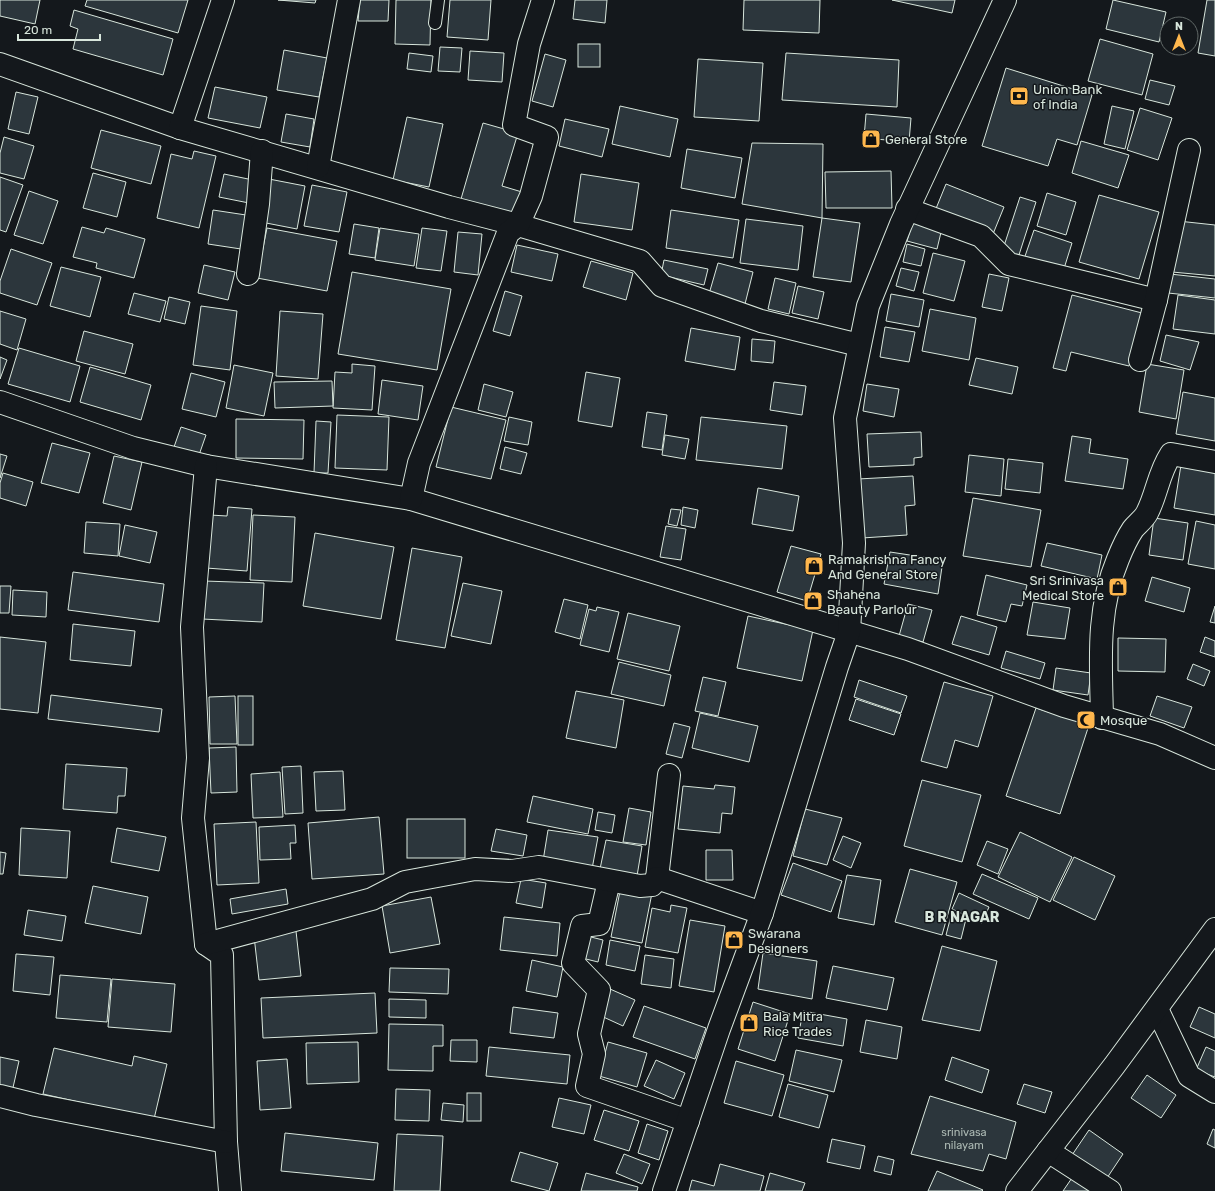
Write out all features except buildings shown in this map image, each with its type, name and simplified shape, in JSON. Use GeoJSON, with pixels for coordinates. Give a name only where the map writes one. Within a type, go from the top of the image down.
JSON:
{"type":"FeatureCollection","features":[{"type":"Feature","properties":{"kind":"street"},"geometry":{"type":"LineString","coordinates":[[180,128],[222,0]]}},
{"type":"Feature","properties":{"kind":"street"},"geometry":{"type":"LineString","coordinates":[[318,167],[349,0]]}},
{"type":"Feature","properties":{"kind":"street"},"geometry":{"type":"LineString","coordinates":[[411,499],[419,463],[502,248],[508,233],[518,225],[531,196],[547,138],[514,125],[529,44],[543,0]]}},
{"type":"Feature","properties":{"kind":"street"},"geometry":{"type":"LineString","coordinates":[[664,1191],[734,986],[762,913],[832,682],[849,632],[854,543],[845,418],[868,306],[907,209],[1004,0]]}},
{"type":"Feature","properties":{"kind":"street"},"geometry":{"type":"LineString","coordinates":[[0,64],[180,128],[318,167],[449,208],[518,225],[640,261],[662,286],[761,321],[859,345]]}},
{"type":"Feature","properties":{"kind":"street"},"geometry":{"type":"LineString","coordinates":[[1140,360],[1156,300],[1189,150]]}},
{"type":"Feature","properties":{"kind":"street"},"geometry":{"type":"LineString","coordinates":[[248,274],[258,204],[262,151]]}},
{"type":"Feature","properties":{"kind":"street"},"geometry":{"type":"LineString","coordinates":[[907,209],[981,236],[1009,264],[1156,300]]}},
{"type":"Feature","properties":{"kind":"street"},"geometry":{"type":"LineString","coordinates":[[0,402],[133,448],[206,466],[411,499],[908,649],[1064,706],[1160,734],[1215,758]]}},
{"type":"Feature","properties":{"kind":"street"},"geometry":{"type":"LineString","coordinates":[[1102,718],[1101,642],[1103,613],[1108,586],[1118,558],[1134,529],[1147,514],[1163,466],[1171,454],[1215,462]]}},
{"type":"Feature","properties":{"kind":"street"},"geometry":{"type":"LineString","coordinates":[[206,466],[192,627],[198,758],[193,818],[206,944],[222,955],[226,1142],[230,1191]]}},
{"type":"Feature","properties":{"kind":"street"},"geometry":{"type":"LineString","coordinates":[[206,944],[372,899],[405,882],[475,869],[512,871],[539,867],[640,886],[652,885],[657,878],[669,775]]}},
{"type":"Feature","properties":{"kind":"street"},"geometry":{"type":"LineString","coordinates":[[657,878],[762,913]]}},
{"type":"Feature","properties":{"kind":"street"},"geometry":{"type":"LineString","coordinates":[[609,881],[599,924],[582,926],[573,963],[599,990],[589,1034],[594,1054],[587,1086],[688,1121]]}},
{"type":"Feature","properties":{"kind":"street"},"geometry":{"type":"LineString","coordinates":[[1017,1191],[1157,1009],[1215,929]]}},
{"type":"Feature","properties":{"kind":"street"},"geometry":{"type":"LineString","coordinates":[[1157,1009],[1189,1076],[1215,1092]]}},
{"type":"Feature","properties":{"kind":"street"},"geometry":{"type":"LineString","coordinates":[[0,1096],[36,1105],[226,1142]]}},
{"type":"Feature","properties":{"kind":"street"},"geometry":{"type":"LineString","coordinates":[[1048,1151],[1110,1191]]}},
{"type":"Feature","properties":{"kind":"lane"},"geometry":{"type":"LineString","coordinates":[[435,23],[438,0]]}},
{"type":"Feature","properties":{"kind":"place","name":"Union Bank of India"},"geometry":{"type":"Point","coordinates":[1019,96]}},
{"type":"Feature","properties":{"kind":"place","name":"General Store"},"geometry":{"type":"Point","coordinates":[871,139]}},
{"type":"Feature","properties":{"kind":"place","name":"Ramakrishna Fancy And General Store"},"geometry":{"type":"Point","coordinates":[814,566]}},
{"type":"Feature","properties":{"kind":"place","name":"Sri Srinivasa Medical Store"},"geometry":{"type":"Point","coordinates":[1118,587]}},
{"type":"Feature","properties":{"kind":"place","name":"Shahena Beauty Parlour"},"geometry":{"type":"Point","coordinates":[813,601]}},
{"type":"Feature","properties":{"kind":"place","name":"Mosque"},"geometry":{"type":"Point","coordinates":[1086,720]}},
{"type":"Feature","properties":{"kind":"place","name":"Swarana Designers"},"geometry":{"type":"Point","coordinates":[734,940]}},
{"type":"Feature","properties":{"kind":"place","name":"Bala Mitra Rice Trades"},"geometry":{"type":"Point","coordinates":[749,1023]}},
{"type":"Feature","properties":{"kind":"district","name":"B R NAGAR"},"geometry":{"type":"Point","coordinates":[962,917]}}]}
